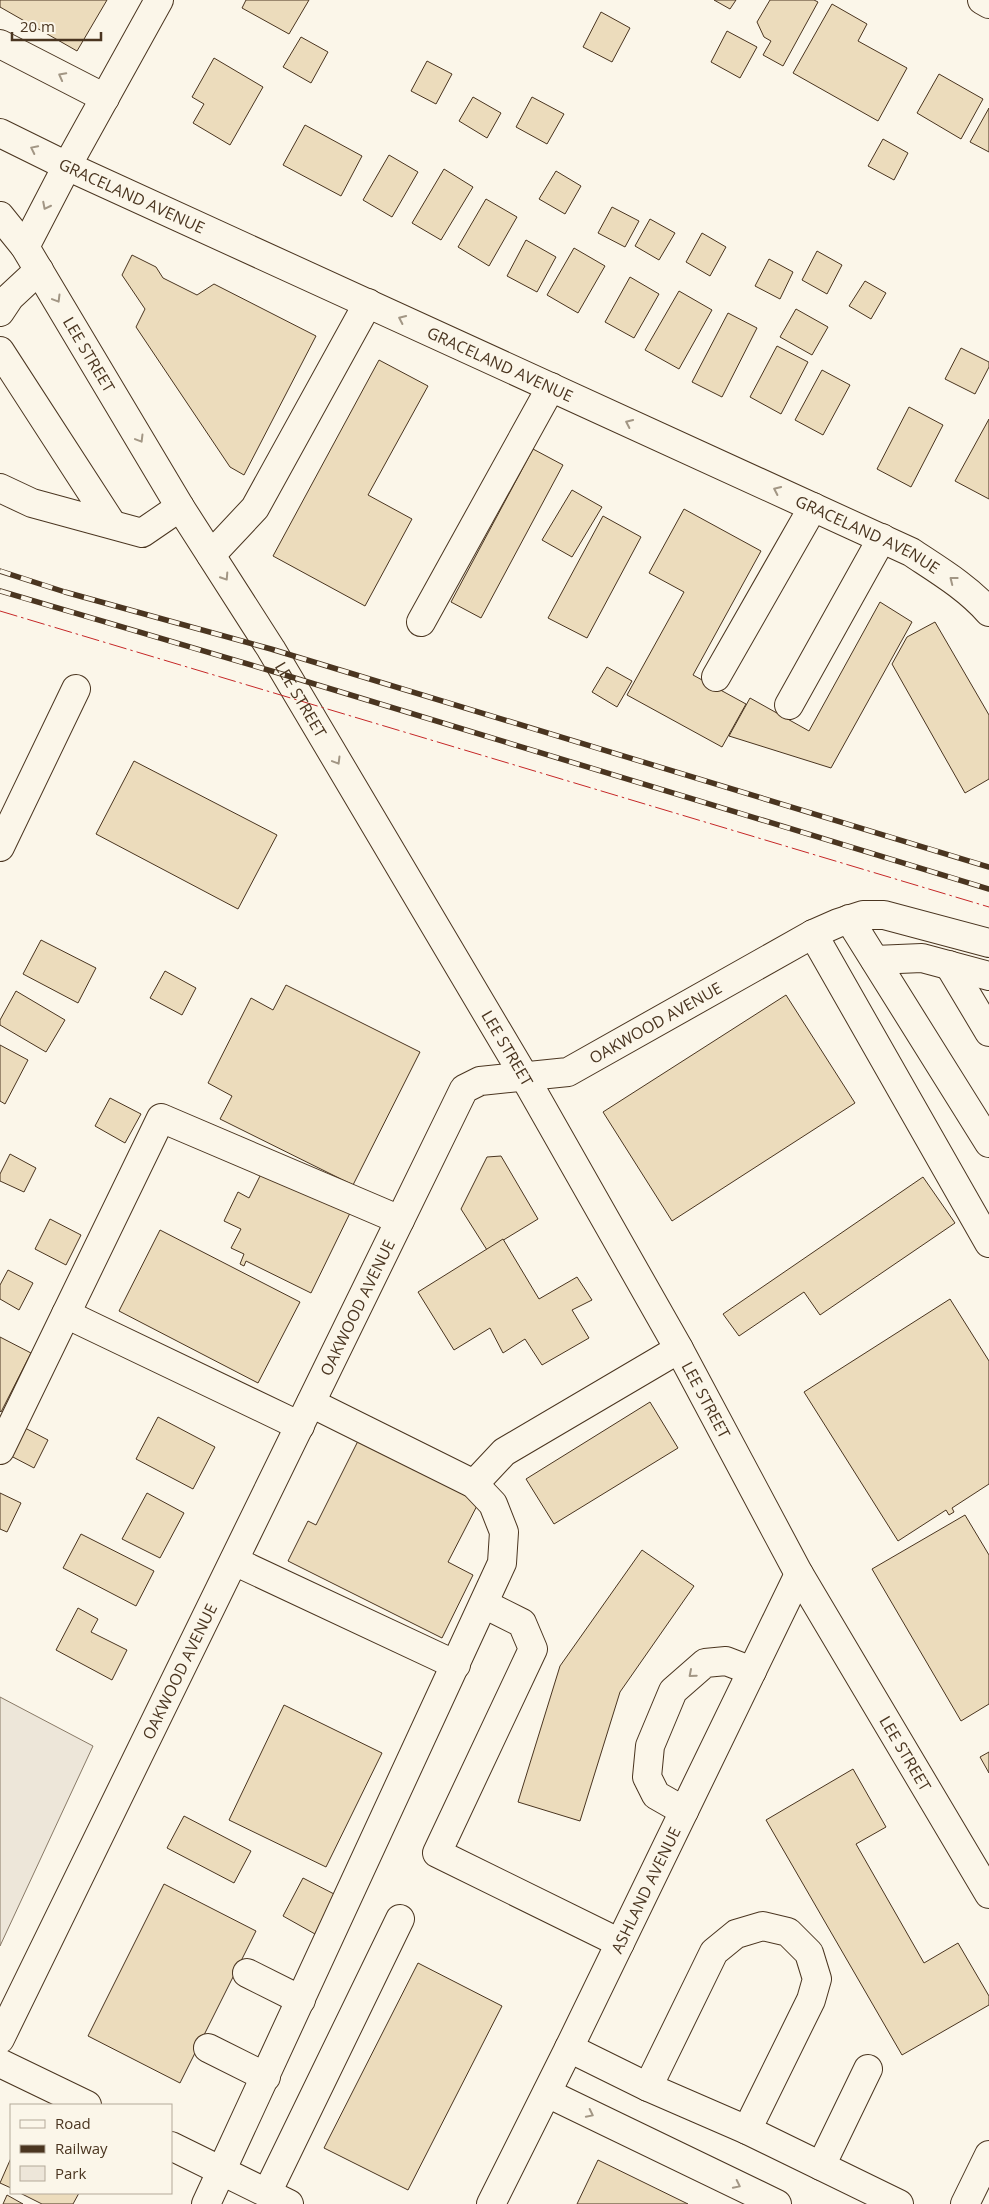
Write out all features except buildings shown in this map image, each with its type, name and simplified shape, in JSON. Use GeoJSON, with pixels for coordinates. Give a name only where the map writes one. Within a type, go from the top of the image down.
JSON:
{"type":"FeatureCollection","features":[{"type":"Feature","properties":{"kind":"street"},"geometry":{"type":"LineString","coordinates":[[0,312],[32,258],[68,166],[159,0]]}},
{"type":"Feature","properties":{"kind":"street"},"geometry":{"type":"LineString","coordinates":[[982,0],[989,4]]}},
{"type":"Feature","properties":{"kind":"street"},"geometry":{"type":"LineString","coordinates":[[0,44],[105,98]]}},
{"type":"Feature","properties":{"kind":"street","name":"GRACELAND AVENUE"},"geometry":{"type":"LineString","coordinates":[[0,133],[368,304],[911,552],[950,577],[989,612]]}},
{"type":"Feature","properties":{"kind":"street","name":"LEE STREET"},"geometry":{"type":"LineString","coordinates":[[0,216],[32,258],[180,507],[271,649],[524,1076],[679,1349],[799,1574],[989,1894]]}},
{"type":"Feature","properties":{"kind":"street"},"geometry":{"type":"LineString","coordinates":[[211,555],[255,508],[368,304]]}},
{"type":"Feature","properties":{"kind":"street"},"geometry":{"type":"LineString","coordinates":[[0,351],[112,524]]}},
{"type":"Feature","properties":{"kind":"street"},"geometry":{"type":"LineString","coordinates":[[421,622],[551,387]]}},
{"type":"Feature","properties":{"kind":"street"},"geometry":{"type":"LineString","coordinates":[[0,488],[32,503],[142,533],[180,507]]}},
{"type":"Feature","properties":{"kind":"street"},"geometry":{"type":"LineString","coordinates":[[716,677],[813,507]]}},
{"type":"Feature","properties":{"kind":"street"},"geometry":{"type":"LineString","coordinates":[[789,705],[882,538]]}},
{"type":"Feature","properties":{"kind":"street"},"geometry":{"type":"LineString","coordinates":[[0,846],[76,689]]}},
{"type":"Feature","properties":{"kind":"street","name":"OAKWOOD AVENUE"},"geometry":{"type":"LineString","coordinates":[[0,2039],[464,1089],[480,1081],[568,1072],[813,934],[863,915],[884,915],[989,942]]}},
{"type":"Feature","properties":{"kind":"street"},"geometry":{"type":"LineString","coordinates":[[849,919],[989,1144]]}},
{"type":"Feature","properties":{"kind":"street"},"geometry":{"type":"LineString","coordinates":[[813,934],[989,1243]]}},
{"type":"Feature","properties":{"kind":"street"},"geometry":{"type":"LineString","coordinates":[[875,960],[922,958],[989,976]]}},
{"type":"Feature","properties":{"kind":"street"},"geometry":{"type":"LineString","coordinates":[[949,965],[989,1032]]}},
{"type":"Feature","properties":{"kind":"street"},"geometry":{"type":"LineString","coordinates":[[0,1450],[161,1118],[400,1220]]}},
{"type":"Feature","properties":{"kind":"street"},"geometry":{"type":"LineString","coordinates":[[66,1314],[474,1484],[493,1504],[504,1532],[502,1563],[484,1604],[206,2204]]}},
{"type":"Feature","properties":{"kind":"street"},"geometry":{"type":"LineString","coordinates":[[474,1484],[504,1452],[679,1349]]}},
{"type":"Feature","properties":{"kind":"street"},"geometry":{"type":"LineString","coordinates":[[234,1561],[456,1664]]}},
{"type":"Feature","properties":{"kind":"street","name":"ASHLAND AVENUE"},"geometry":{"type":"LineString","coordinates":[[491,2204],[569,2048],[799,1574]]}},
{"type":"Feature","properties":{"kind":"street"},"geometry":{"type":"LineString","coordinates":[[484,1604],[522,1623],[533,1649],[437,1854],[620,1942]]}},
{"type":"Feature","properties":{"kind":"street"},"geometry":{"type":"LineString","coordinates":[[684,1811],[656,1795],[647,1778],[650,1746],[673,1691],[706,1663],[726,1661],[752,1671]]}},
{"type":"Feature","properties":{"kind":"street"},"geometry":{"type":"LineString","coordinates":[[172,2146],[278,2199],[400,1919]]}},
{"type":"Feature","properties":{"kind":"street"},"geometry":{"type":"LineString","coordinates":[[648,2087],[714,1952],[736,1934],[762,1926],[788,1932],[808,1953],[817,1979],[811,2000],[747,2130]]}},
{"type":"Feature","properties":{"kind":"street"},"geometry":{"type":"LineString","coordinates":[[247,1973],[301,2000]]}},
{"type":"Feature","properties":{"kind":"street"},"geometry":{"type":"LineString","coordinates":[[208,2048],[266,2077]]}},
{"type":"Feature","properties":{"kind":"street"},"geometry":{"type":"LineString","coordinates":[[569,2048],[648,2087],[747,2130],[899,2204]]}},
{"type":"Feature","properties":{"kind":"street"},"geometry":{"type":"LineString","coordinates":[[0,2063],[85,2104]]}},
{"type":"Feature","properties":{"kind":"street"},"geometry":{"type":"LineString","coordinates":[[821,2166],[868,2069]]}},
{"type":"Feature","properties":{"kind":"street"},"geometry":{"type":"LineString","coordinates":[[547,2093],[777,2204]]}},
{"type":"Feature","properties":{"kind":"street"},"geometry":{"type":"LineString","coordinates":[[965,2204],[989,2155]]}},
{"type":"Feature","properties":{"kind":"green space"},"geometry":{"type":"Polygon","coordinates":[[[0,1697],[93,1746],[0,1946],[0,1697]]]}},
{"type":"Feature","properties":{"kind":"railway"},"geometry":{"type":"LineString","coordinates":[[0,571],[65,592],[271,649],[989,867]]}},
{"type":"Feature","properties":{"kind":"railway"},"geometry":{"type":"LineString","coordinates":[[0,591],[285,675],[989,889]]}},
{"type":"Feature","properties":{"kind":"power"},"geometry":{"type":"LineString","coordinates":[[0,611],[989,907]]}}]}
